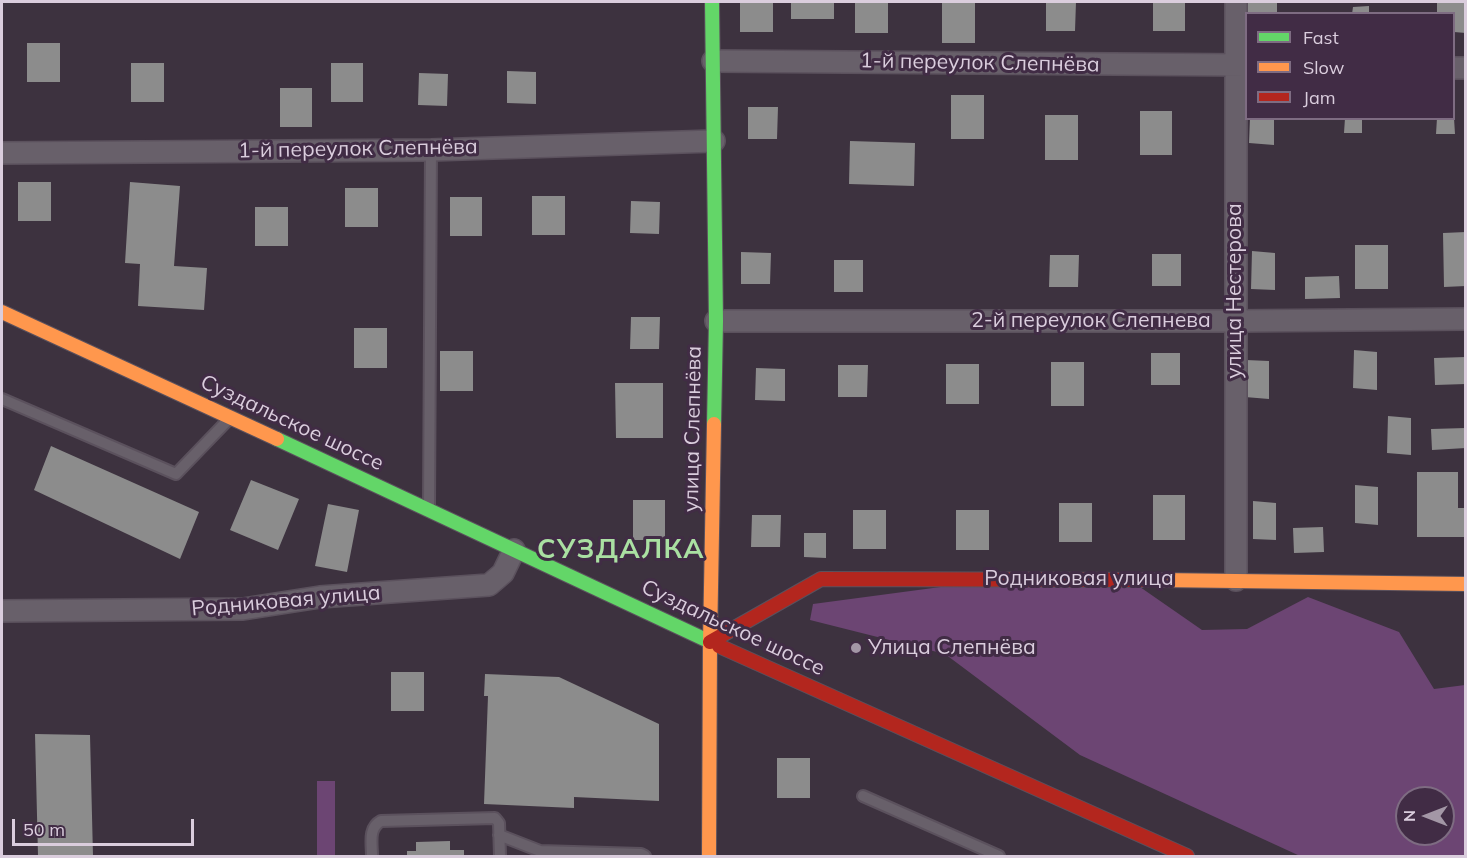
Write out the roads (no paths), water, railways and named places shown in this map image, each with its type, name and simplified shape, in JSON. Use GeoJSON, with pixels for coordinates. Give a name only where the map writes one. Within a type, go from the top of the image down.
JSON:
{"type":"FeatureCollection","features":[{"type":"Feature","properties":{"kind":"street","name":"улица Слепнёва"},"geometry":{"type":"LineString","coordinates":[[709,856],[716,321],[712,2]]}},
{"type":"Feature","properties":{"kind":"street","name":"улица Нестерова"},"geometry":{"type":"LineString","coordinates":[[1236,2],[1241,65],[1235,321],[1236,580]]}},
{"type":"Feature","properties":{"kind":"street","name":"1-й переулок Слепнёва"},"geometry":{"type":"LineString","coordinates":[[713,61],[1241,65]]}},
{"type":"Feature","properties":{"kind":"street","name":"1-й переулок Слепнёва"},"geometry":{"type":"LineString","coordinates":[[2,153],[431,150],[714,141]]}},
{"type":"Feature","properties":{"kind":"street","name":"Суздальское шоссе"},"geometry":{"type":"LineString","coordinates":[[2,312],[429,509],[710,642],[1187,856]]}},
{"type":"Feature","properties":{"kind":"street","name":"2-й переулок Слепнева"},"geometry":{"type":"LineString","coordinates":[[716,321],[1466,319]]}},
{"type":"Feature","properties":{"kind":"street","name":"Родниковая улица"},"geometry":{"type":"LineString","coordinates":[[2,611],[243,609],[320,597],[489,585],[503,573],[514,550]]}},
{"type":"Feature","properties":{"kind":"street","name":"Родниковая улица"},"geometry":{"type":"LineString","coordinates":[[710,642],[820,579],[1236,580],[1466,584]]}},
{"type":"Feature","properties":{"kind":"lane"},"geometry":{"type":"LineString","coordinates":[[429,509],[431,150]]}},
{"type":"Feature","properties":{"kind":"lane"},"geometry":{"type":"LineString","coordinates":[[2,399],[176,474],[230,417]]}},
{"type":"Feature","properties":{"kind":"lane"},"geometry":{"type":"LineString","coordinates":[[864,796],[999,856]]}},
{"type":"Feature","properties":{"kind":"lane"},"geometry":{"type":"LineString","coordinates":[[372,856],[372,829],[381,821],[495,818],[500,824],[500,856]]}},
{"type":"Feature","properties":{"kind":"lane"},"geometry":{"type":"LineString","coordinates":[[500,835],[540,851],[641,854],[645,856]]}},
{"type":"Feature","properties":{"kind":"place","name":"Улица Слепнёва"},"geometry":{"type":"Point","coordinates":[856,648]}},
{"type":"Feature","properties":{"kind":"district","name":"СУЗДАЛКА"},"geometry":{"type":"Point","coordinates":[621,550]}}]}
